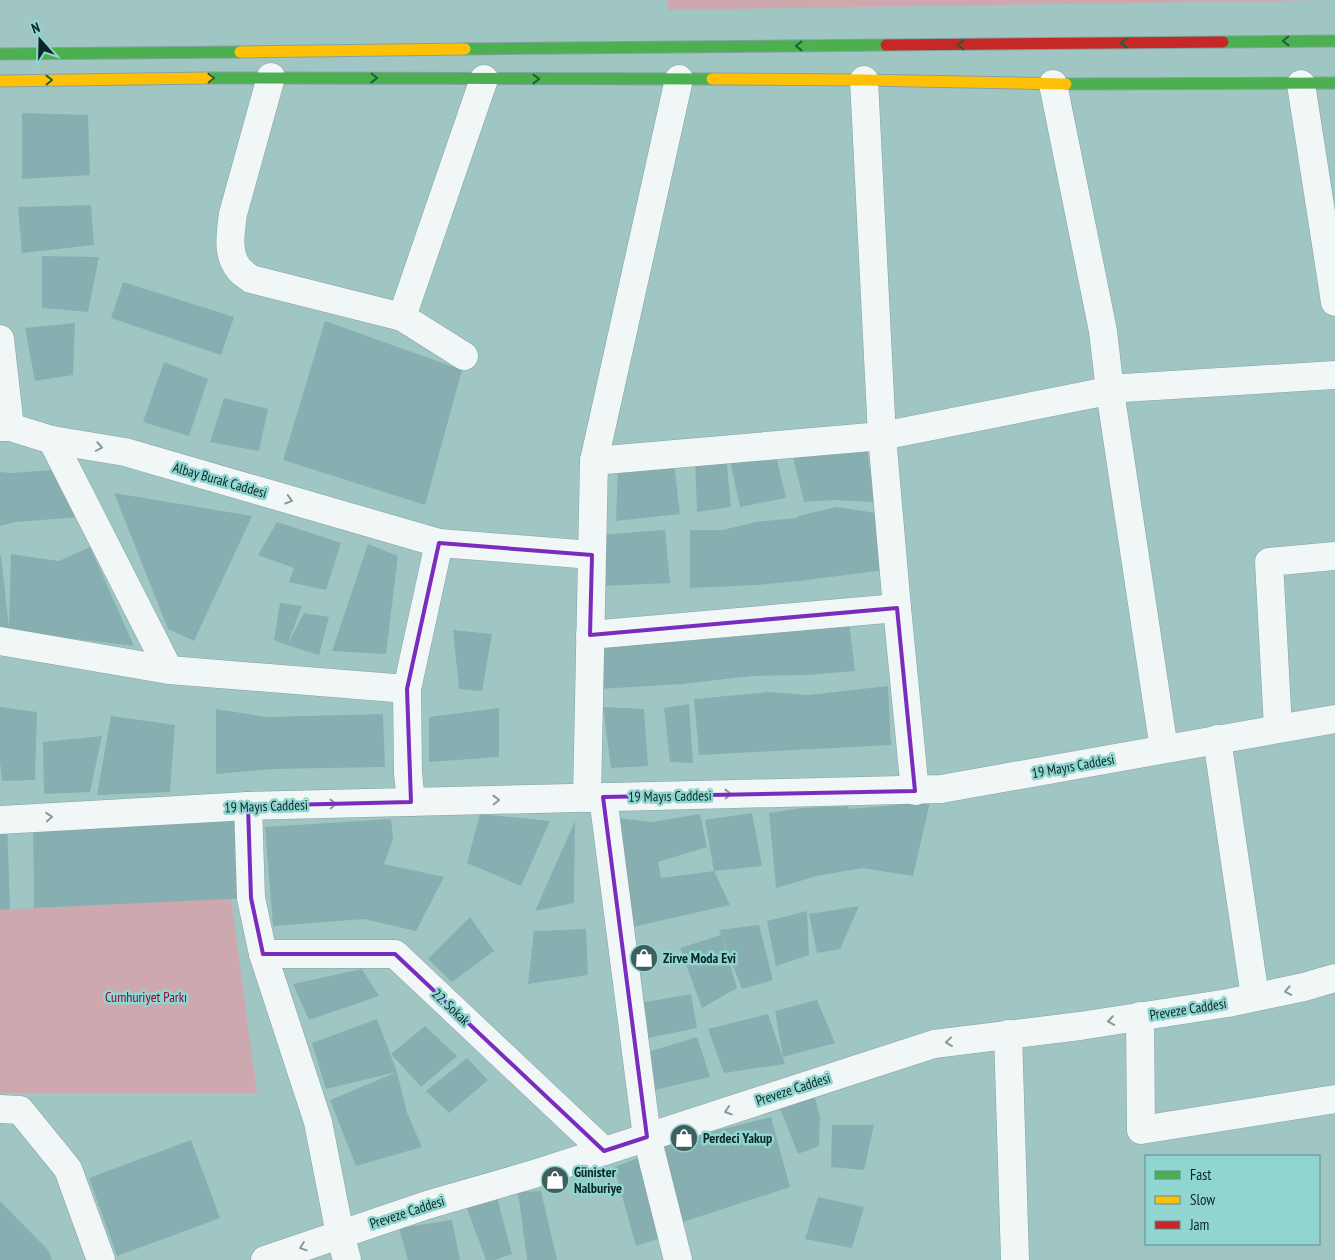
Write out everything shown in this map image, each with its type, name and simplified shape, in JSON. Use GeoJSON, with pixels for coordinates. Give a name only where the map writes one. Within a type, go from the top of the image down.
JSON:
{"type":"FeatureCollection","features":[{"type":"Feature","properties":{"kind":"main road"},"geometry":{"type":"LineString","coordinates":[[0,54],[1335,41]]}},
{"type":"Feature","properties":{"kind":"main road"},"geometry":{"type":"LineString","coordinates":[[0,80],[271,77],[864,80],[1053,84],[1335,83]]}},
{"type":"Feature","properties":{"kind":"street"},"geometry":{"type":"LineString","coordinates":[[271,77],[233,214],[230,235],[231,252],[238,268],[251,279],[402,317],[464,356]]}},
{"type":"Feature","properties":{"kind":"street"},"geometry":{"type":"LineString","coordinates":[[402,317],[484,79]]}},
{"type":"Feature","properties":{"kind":"street"},"geometry":{"type":"LineString","coordinates":[[678,1260],[647,1137],[595,797],[590,635],[594,462],[679,79]]}},
{"type":"Feature","properties":{"kind":"street"},"geometry":{"type":"LineString","coordinates":[[864,80],[882,436],[915,791]]}},
{"type":"Feature","properties":{"kind":"street"},"geometry":{"type":"LineString","coordinates":[[1053,84],[1103,331],[1110,391],[1164,749]]}},
{"type":"Feature","properties":{"kind":"street"},"geometry":{"type":"LineString","coordinates":[[1301,84],[1335,302]]}},
{"type":"Feature","properties":{"kind":"street"},"geometry":{"type":"LineString","coordinates":[[0,339],[5,427]]}},
{"type":"Feature","properties":{"kind":"street"},"geometry":{"type":"LineString","coordinates":[[594,462],[882,436],[1123,388],[1335,375]]}},
{"type":"Feature","properties":{"kind":"street","name":"Albay Burak Caddesi"},"geometry":{"type":"LineString","coordinates":[[5,427],[52,440],[125,452],[439,543],[592,555]]}},
{"type":"Feature","properties":{"kind":"street"},"geometry":{"type":"LineString","coordinates":[[52,440],[169,670]]}},
{"type":"Feature","properties":{"kind":"street"},"geometry":{"type":"LineString","coordinates":[[411,802],[408,773],[407,689],[439,543]]}},
{"type":"Feature","properties":{"kind":"street"},"geometry":{"type":"LineString","coordinates":[[1278,728],[1270,562],[1335,556]]}},
{"type":"Feature","properties":{"kind":"street"},"geometry":{"type":"LineString","coordinates":[[590,635],[897,608]]}},
{"type":"Feature","properties":{"kind":"street"},"geometry":{"type":"LineString","coordinates":[[0,640],[169,670],[407,689]]}},
{"type":"Feature","properties":{"kind":"street","name":"19 Mayıs Caddesi"},"geometry":{"type":"LineString","coordinates":[[0,820],[248,806],[915,791],[941,789],[1335,719]]}},
{"type":"Feature","properties":{"kind":"street"},"geometry":{"type":"LineString","coordinates":[[1217,739],[1255,997]]}},
{"type":"Feature","properties":{"kind":"street"},"geometry":{"type":"LineString","coordinates":[[248,806],[251,898],[263,954],[318,1122],[340,1234],[347,1260]]}},
{"type":"Feature","properties":{"kind":"street","name":"22. Sokak"},"geometry":{"type":"LineString","coordinates":[[263,954],[394,954],[604,1151]]}},
{"type":"Feature","properties":{"kind":"street","name":"Preveze Caddesi"},"geometry":{"type":"LineString","coordinates":[[265,1260],[427,1205],[604,1151],[934,1044],[1140,1016],[1255,997],[1304,987],[1335,978]]}},
{"type":"Feature","properties":{"kind":"street"},"geometry":{"type":"LineString","coordinates":[[1140,1016],[1141,1130],[1335,1099]]}},
{"type":"Feature","properties":{"kind":"street"},"geometry":{"type":"LineString","coordinates":[[1008,1034],[1015,1260]]}},
{"type":"Feature","properties":{"kind":"street"},"geometry":{"type":"LineString","coordinates":[[0,1109],[20,1110],[68,1169],[101,1260]]}},
{"type":"Feature","properties":{"kind":"highlighted area"},"geometry":{"type":"Polygon","coordinates":[[[439,543],[592,555],[590,635],[897,608],[915,791],[603,797],[647,1137],[604,1151],[395,954],[263,954],[251,898],[248,806],[411,802],[407,689],[439,543]]]}},
{"type":"Feature","properties":{"kind":"green space"},"geometry":{"type":"Polygon","coordinates":[[[667,0],[1330,0],[668,10],[667,0]]]}},
{"type":"Feature","properties":{"kind":"green space","name":"Cumhuriyet Parkı"},"geometry":{"type":"Polygon","coordinates":[[[231,898],[257,1093],[0,1093],[0,910],[231,898]]]}},
{"type":"Feature","properties":{"kind":"building"},"geometry":{"type":"Polygon","coordinates":[[[22,113],[88,115],[90,175],[22,179],[22,113]]]}},
{"type":"Feature","properties":{"kind":"building"},"geometry":{"type":"Polygon","coordinates":[[[91,205],[94,245],[22,253],[18,207],[91,205]]]}},
{"type":"Feature","properties":{"kind":"building"},"geometry":{"type":"Polygon","coordinates":[[[42,256],[99,257],[88,312],[42,308],[42,256]]]}},
{"type":"Feature","properties":{"kind":"building"},"geometry":{"type":"Polygon","coordinates":[[[123,282],[234,317],[221,355],[111,318],[123,282]]]}},
{"type":"Feature","properties":{"kind":"building"},"geometry":{"type":"Polygon","coordinates":[[[325,321],[462,370],[425,505],[283,460],[325,321]]]}},
{"type":"Feature","properties":{"kind":"building"},"geometry":{"type":"Polygon","coordinates":[[[75,323],[73,375],[35,381],[25,328],[75,323]]]}},
{"type":"Feature","properties":{"kind":"building"},"geometry":{"type":"Polygon","coordinates":[[[164,362],[208,379],[189,436],[143,422],[164,362]]]}},
{"type":"Feature","properties":{"kind":"building"},"geometry":{"type":"Polygon","coordinates":[[[224,398],[268,409],[259,451],[210,442],[224,398]]]}},
{"type":"Feature","properties":{"kind":"building"},"geometry":{"type":"Polygon","coordinates":[[[867,448],[874,502],[834,500],[804,502],[792,453],[867,448]]]}},
{"type":"Feature","properties":{"kind":"building"},"geometry":{"type":"Polygon","coordinates":[[[775,451],[786,498],[740,507],[729,456],[775,451]]]}},
{"type":"Feature","properties":{"kind":"building"},"geometry":{"type":"Polygon","coordinates":[[[726,456],[731,507],[697,512],[695,460],[726,456]]]}},
{"type":"Feature","properties":{"kind":"building"},"geometry":{"type":"Polygon","coordinates":[[[674,463],[680,514],[616,521],[618,467],[674,463]]]}},
{"type":"Feature","properties":{"kind":"building"},"geometry":{"type":"Polygon","coordinates":[[[53,470],[81,517],[15,522],[0,526],[0,472],[53,470]]]}},
{"type":"Feature","properties":{"kind":"building"},"geometry":{"type":"Polygon","coordinates":[[[114,493],[252,516],[194,641],[168,629],[114,493]]]}},
{"type":"Feature","properties":{"kind":"building"},"geometry":{"type":"Polygon","coordinates":[[[836,507],[876,513],[885,570],[756,585],[690,588],[690,530],[723,530],[755,522],[796,518],[836,507]]]}},
{"type":"Feature","properties":{"kind":"building"},"geometry":{"type":"Polygon","coordinates":[[[277,522],[341,543],[326,590],[289,582],[294,568],[258,555],[277,522]]]}},
{"type":"Feature","properties":{"kind":"building"},"geometry":{"type":"Polygon","coordinates":[[[665,530],[670,583],[602,586],[598,535],[665,530]]]}},
{"type":"Feature","properties":{"kind":"building"},"geometry":{"type":"Polygon","coordinates":[[[368,544],[398,556],[386,654],[332,651],[368,544]]]}},
{"type":"Feature","properties":{"kind":"building"},"geometry":{"type":"Polygon","coordinates":[[[90,547],[134,646],[50,636],[9,628],[11,554],[59,561],[90,547]]]}},
{"type":"Feature","properties":{"kind":"building"},"geometry":{"type":"Polygon","coordinates":[[[0,556],[1,556],[9,628],[0,629],[0,556]]]}},
{"type":"Feature","properties":{"kind":"building"},"geometry":{"type":"Polygon","coordinates":[[[280,603],[302,606],[287,645],[274,640],[280,603]]]}},
{"type":"Feature","properties":{"kind":"building"},"geometry":{"type":"Polygon","coordinates":[[[304,613],[329,617],[319,655],[287,645],[304,613]]]}},
{"type":"Feature","properties":{"kind":"building"},"geometry":{"type":"Polygon","coordinates":[[[849,621],[855,671],[807,675],[752,676],[682,684],[599,689],[602,639],[710,632],[747,636],[780,629],[849,621]]]}},
{"type":"Feature","properties":{"kind":"building"},"geometry":{"type":"Polygon","coordinates":[[[453,630],[492,634],[482,691],[459,689],[453,630]]]}},
{"type":"Feature","properties":{"kind":"building"},"geometry":{"type":"Polygon","coordinates":[[[888,686],[891,745],[699,755],[694,699],[768,692],[808,695],[888,686]]]}},
{"type":"Feature","properties":{"kind":"building"},"geometry":{"type":"Polygon","coordinates":[[[689,704],[693,763],[670,762],[664,708],[689,704]]]}},
{"type":"Feature","properties":{"kind":"building"},"geometry":{"type":"Polygon","coordinates":[[[0,707],[37,712],[35,780],[2,781],[0,707]]]}},
{"type":"Feature","properties":{"kind":"building"},"geometry":{"type":"Polygon","coordinates":[[[603,707],[644,709],[648,766],[611,768],[603,707]]]}},
{"type":"Feature","properties":{"kind":"building"},"geometry":{"type":"Polygon","coordinates":[[[499,708],[499,757],[429,762],[429,717],[499,708]]]}},
{"type":"Feature","properties":{"kind":"building"},"geometry":{"type":"Polygon","coordinates":[[[216,709],[267,717],[383,714],[385,767],[273,769],[216,774],[216,709]]]}},
{"type":"Feature","properties":{"kind":"building"},"geometry":{"type":"Polygon","coordinates":[[[111,716],[175,725],[170,792],[97,795],[111,716]]]}},
{"type":"Feature","properties":{"kind":"building"},"geometry":{"type":"Polygon","coordinates":[[[102,736],[90,792],[44,794],[43,742],[102,736]]]}},
{"type":"Feature","properties":{"kind":"building"},"geometry":{"type":"Polygon","coordinates":[[[930,802],[913,876],[862,868],[817,876],[776,888],[769,813],[801,808],[848,806],[849,809],[930,802]]]}},
{"type":"Feature","properties":{"kind":"building"},"geometry":{"type":"Polygon","coordinates":[[[248,806],[251,898],[34,908],[33,818],[248,806]]]}},
{"type":"Feature","properties":{"kind":"building"},"geometry":{"type":"Polygon","coordinates":[[[752,813],[762,866],[714,871],[705,820],[752,813]]]}},
{"type":"Feature","properties":{"kind":"building"},"geometry":{"type":"Polygon","coordinates":[[[480,814],[550,821],[521,886],[467,863],[480,814]]]}},
{"type":"Feature","properties":{"kind":"building"},"geometry":{"type":"Polygon","coordinates":[[[700,814],[707,847],[658,862],[661,878],[714,871],[730,905],[628,928],[609,817],[651,822],[700,814]]]}},
{"type":"Feature","properties":{"kind":"building"},"geometry":{"type":"Polygon","coordinates":[[[391,819],[393,839],[384,864],[444,877],[416,931],[364,919],[273,926],[265,827],[391,819]]]}},
{"type":"Feature","properties":{"kind":"building"},"geometry":{"type":"Polygon","coordinates":[[[0,820],[7,820],[10,909],[0,910],[0,820]]]}},
{"type":"Feature","properties":{"kind":"building"},"geometry":{"type":"Polygon","coordinates":[[[575,821],[574,903],[535,911],[575,821]]]}},
{"type":"Feature","properties":{"kind":"building"},"geometry":{"type":"Polygon","coordinates":[[[859,906],[840,949],[817,953],[809,914],[859,906]]]}},
{"type":"Feature","properties":{"kind":"building"},"geometry":{"type":"Polygon","coordinates":[[[807,911],[809,955],[776,966],[767,921],[807,911]]]}},
{"type":"Feature","properties":{"kind":"building"},"geometry":{"type":"Polygon","coordinates":[[[470,917],[494,951],[452,982],[428,959],[470,917]]]}},
{"type":"Feature","properties":{"kind":"building"},"geometry":{"type":"Polygon","coordinates":[[[759,925],[773,980],[742,989],[722,938],[737,988],[702,1008],[680,948],[721,935],[719,930],[759,925]]]}},
{"type":"Feature","properties":{"kind":"building"},"geometry":{"type":"Polygon","coordinates":[[[586,929],[588,975],[528,984],[534,931],[586,929]]]}},
{"type":"Feature","properties":{"kind":"building"},"geometry":{"type":"Polygon","coordinates":[[[362,969],[379,996],[309,1020],[293,984],[362,969]]]}},
{"type":"Feature","properties":{"kind":"building"},"geometry":{"type":"Polygon","coordinates":[[[691,994],[697,1028],[643,1039],[640,1003],[691,994]]]}},
{"type":"Feature","properties":{"kind":"building"},"geometry":{"type":"Polygon","coordinates":[[[817,1000],[835,1043],[783,1057],[775,1011],[817,1000]]]}},
{"type":"Feature","properties":{"kind":"building"},"geometry":{"type":"Polygon","coordinates":[[[768,1014],[785,1064],[724,1073],[708,1029],[768,1014]]]}},
{"type":"Feature","properties":{"kind":"building"},"geometry":{"type":"Polygon","coordinates":[[[377,1019],[397,1072],[326,1089],[312,1043],[377,1019]]]}},
{"type":"Feature","properties":{"kind":"building"},"geometry":{"type":"Polygon","coordinates":[[[425,1026],[457,1056],[421,1087],[391,1054],[425,1026]]]}},
{"type":"Feature","properties":{"kind":"building"},"geometry":{"type":"Polygon","coordinates":[[[697,1037],[710,1077],[654,1090],[645,1053],[697,1037]]]}},
{"type":"Feature","properties":{"kind":"building"},"geometry":{"type":"Polygon","coordinates":[[[467,1058],[488,1080],[449,1113],[426,1091],[467,1058]]]}},
{"type":"Feature","properties":{"kind":"building"},"geometry":{"type":"Polygon","coordinates":[[[397,1072],[407,1113],[422,1147],[356,1166],[330,1100],[397,1072]]]}},
{"type":"Feature","properties":{"kind":"building"},"geometry":{"type":"Polygon","coordinates":[[[814,1095],[820,1117],[819,1146],[798,1154],[780,1108],[814,1095]]]}},
{"type":"Feature","properties":{"kind":"building"},"geometry":{"type":"Polygon","coordinates":[[[771,1117],[790,1187],[683,1222],[662,1144],[771,1117]]]}},
{"type":"Feature","properties":{"kind":"building"},"geometry":{"type":"Polygon","coordinates":[[[832,1125],[874,1125],[864,1170],[831,1167],[832,1125]]]}},
{"type":"Feature","properties":{"kind":"building"},"geometry":{"type":"Polygon","coordinates":[[[191,1140],[220,1218],[117,1256],[89,1178],[191,1140]]]}},
{"type":"Feature","properties":{"kind":"building"},"geometry":{"type":"Polygon","coordinates":[[[638,1158],[661,1238],[636,1246],[614,1167],[638,1158]]]}},
{"type":"Feature","properties":{"kind":"building"},"geometry":{"type":"Polygon","coordinates":[[[541,1191],[557,1260],[527,1260],[518,1192],[541,1191]]]}},
{"type":"Feature","properties":{"kind":"building"},"geometry":{"type":"Polygon","coordinates":[[[497,1197],[512,1254],[495,1260],[486,1260],[466,1206],[497,1197]]]}},
{"type":"Feature","properties":{"kind":"building"},"geometry":{"type":"Polygon","coordinates":[[[818,1197],[864,1207],[852,1248],[805,1239],[818,1197]]]}},
{"type":"Feature","properties":{"kind":"building"},"geometry":{"type":"Polygon","coordinates":[[[0,1201],[49,1251],[52,1260],[0,1260],[0,1201]]]}},
{"type":"Feature","properties":{"kind":"building"},"geometry":{"type":"Polygon","coordinates":[[[452,1220],[460,1260],[408,1260],[399,1228],[452,1220]]]}},
{"type":"Feature","properties":{"kind":"traffic: fast"},"geometry":{"type":"LineString","coordinates":[[1223,42],[1335,41]]}},
{"type":"Feature","properties":{"kind":"traffic: fast"},"geometry":{"type":"LineString","coordinates":[[465,49],[886,45]]}},
{"type":"Feature","properties":{"kind":"traffic: fast"},"geometry":{"type":"LineString","coordinates":[[0,54],[240,52]]}},
{"type":"Feature","properties":{"kind":"traffic: fast"},"geometry":{"type":"LineString","coordinates":[[208,78],[712,79]]}},
{"type":"Feature","properties":{"kind":"traffic: fast"},"geometry":{"type":"LineString","coordinates":[[1066,84],[1335,83]]}},
{"type":"Feature","properties":{"kind":"traffic: slow"},"geometry":{"type":"LineString","coordinates":[[240,52],[465,49]]}},
{"type":"Feature","properties":{"kind":"traffic: slow"},"geometry":{"type":"LineString","coordinates":[[0,81],[208,78]]}},
{"type":"Feature","properties":{"kind":"traffic: slow"},"geometry":{"type":"LineString","coordinates":[[712,79],[1066,84]]}},
{"type":"Feature","properties":{"kind":"traffic: jam"},"geometry":{"type":"LineString","coordinates":[[886,45],[1223,42]]}},
{"type":"Feature","properties":{"kind":"place","name":"Zirve Moda Evi"},"geometry":{"type":"Point","coordinates":[644,958]}},
{"type":"Feature","properties":{"kind":"place","name":"Perdeci Yakup"},"geometry":{"type":"Point","coordinates":[684,1138]}},
{"type":"Feature","properties":{"kind":"place","name":"Günister Nalburiye"},"geometry":{"type":"Point","coordinates":[555,1180]}}]}
